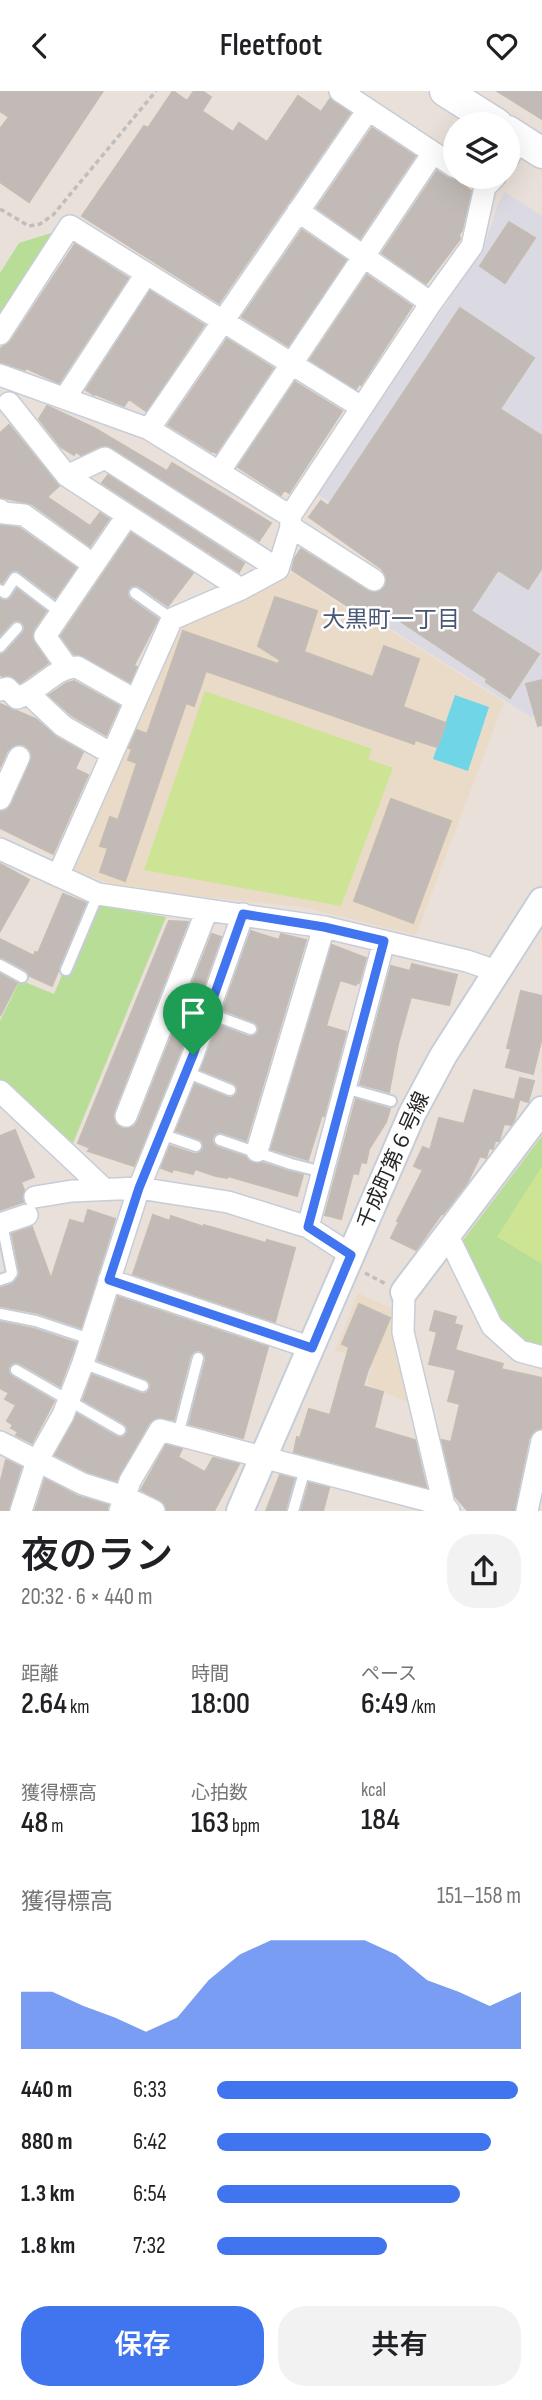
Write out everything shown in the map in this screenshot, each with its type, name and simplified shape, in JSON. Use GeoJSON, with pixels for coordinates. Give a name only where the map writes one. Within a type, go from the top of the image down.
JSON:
{"type":"FeatureCollection","features":[{"type":"Feature","properties":{"kind":"main road"},"geometry":{"type":"LineString","coordinates":[[445,91],[474,112]]}},
{"type":"Feature","properties":{"kind":"street"},"geometry":{"type":"LineString","coordinates":[[340,91],[443,159]]}},
{"type":"Feature","properties":{"kind":"street"},"geometry":{"type":"LineString","coordinates":[[149,429],[368,110]]}},
{"type":"Feature","properties":{"kind":"street"},"geometry":{"type":"LineString","coordinates":[[219,472],[433,153]]}},
{"type":"Feature","properties":{"kind":"street"},"geometry":{"type":"LineString","coordinates":[[58,876],[172,619],[241,589],[278,569],[290,521],[361,407],[472,246],[482,189]]}},
{"type":"Feature","properties":{"kind":"street"},"geometry":{"type":"LineString","coordinates":[[298,211],[431,303]]}},
{"type":"Feature","properties":{"kind":"street"},"geometry":{"type":"LineString","coordinates":[[0,334],[70,226],[361,407]]}},
{"type":"Feature","properties":{"kind":"street"},"geometry":{"type":"LineString","coordinates":[[65,398],[146,274]]}},
{"type":"Feature","properties":{"kind":"street"},"geometry":{"type":"LineString","coordinates":[[0,375],[149,429],[219,472],[374,580]]}},
{"type":"Feature","properties":{"kind":"street"},"geometry":{"type":"LineString","coordinates":[[23,383],[5,410],[67,476],[241,589]]}},
{"type":"Feature","properties":{"kind":"street"},"geometry":{"type":"LineString","coordinates":[[67,476],[105,458],[278,569]]}},
{"type":"Feature","properties":{"kind":"street"},"geometry":{"type":"LineString","coordinates":[[0,510],[3,513],[24,515],[94,565]]}},
{"type":"Feature","properties":{"kind":"street"},"geometry":{"type":"LineString","coordinates":[[66,667],[45,636],[127,516]]}},
{"type":"Feature","properties":{"kind":"street"},"geometry":{"type":"LineString","coordinates":[[2,687],[16,698],[30,695],[66,667],[77,667],[135,700]]}},
{"type":"Feature","properties":{"kind":"street"},"geometry":{"type":"LineString","coordinates":[[30,695],[63,726],[112,754]]}},
{"type":"Feature","properties":{"kind":"street"},"geometry":{"type":"LineString","coordinates":[[0,799],[19,757]]}},
{"type":"Feature","properties":{"kind":"street"},"geometry":{"type":"LineString","coordinates":[[0,849],[98,894],[324,927],[467,961],[496,971]]}},
{"type":"Feature","properties":{"kind":"street","name":"千成町第６号線"},"geometry":{"type":"LineString","coordinates":[[240,1511],[312,1348],[356,1264],[412,1114],[443,1056],[496,971],[541,906]]}},
{"type":"Feature","properties":{"kind":"street"},"geometry":{"type":"LineString","coordinates":[[126,1116],[207,910]]}},
{"type":"Feature","properties":{"kind":"street"},"geometry":{"type":"LineString","coordinates":[[21,1511],[37,1461],[63,1415],[83,1363],[139,1188],[186,1072],[243,914]]}},
{"type":"Feature","properties":{"kind":"street"},"geometry":{"type":"LineString","coordinates":[[257,1151],[324,927]]}},
{"type":"Feature","properties":{"kind":"street"},"geometry":{"type":"LineString","coordinates":[[308,1227],[384,941]]}},
{"type":"Feature","properties":{"kind":"street"},"geometry":{"type":"LineString","coordinates":[[0,1091],[104,1189]]}},
{"type":"Feature","properties":{"kind":"street"},"geometry":{"type":"LineString","coordinates":[[122,1504],[130,1481],[160,1430],[305,1469],[418,1505],[447,1508],[403,1332],[404,1292],[542,1110]]}},
{"type":"Feature","properties":{"kind":"street"},"geometry":{"type":"LineString","coordinates":[[1,1224],[31,1206],[72,1191],[139,1188],[228,1202],[308,1227],[356,1264]]}},
{"type":"Feature","properties":{"kind":"street"},"geometry":{"type":"LineString","coordinates":[[448,1236],[492,1327],[520,1351],[542,1357]]}},
{"type":"Feature","properties":{"kind":"street"},"geometry":{"type":"LineString","coordinates":[[109,1280],[312,1348]]}},
{"type":"Feature","properties":{"kind":"street"},"geometry":{"type":"LineString","coordinates":[[0,1441],[122,1504],[154,1511]]}},
{"type":"Feature","properties":{"kind":"street"},"geometry":{"type":"LineString","coordinates":[[527,1511],[542,1441]]}},
{"type":"Feature","properties":{"kind":"lane"},"geometry":{"type":"LineString","coordinates":[[0,590],[5,593],[15,577],[61,613]]}},
{"type":"Feature","properties":{"kind":"lane"},"geometry":{"type":"LineString","coordinates":[[135,593],[172,619]]}},
{"type":"Feature","properties":{"kind":"lane"},"geometry":{"type":"LineString","coordinates":[[0,647],[17,628]]}},
{"type":"Feature","properties":{"kind":"lane"},"geometry":{"type":"LineString","coordinates":[[66,970],[98,894]]}},
{"type":"Feature","properties":{"kind":"lane"},"geometry":{"type":"LineString","coordinates":[[0,965],[22,977]]}},
{"type":"Feature","properties":{"kind":"lane"},"geometry":{"type":"LineString","coordinates":[[208,1013],[251,1029]]}},
{"type":"Feature","properties":{"kind":"lane"},"geometry":{"type":"LineString","coordinates":[[186,1072],[230,1090]]}},
{"type":"Feature","properties":{"kind":"lane"},"geometry":{"type":"LineString","coordinates":[[345,1088],[391,1101]]}},
{"type":"Feature","properties":{"kind":"lane"},"geometry":{"type":"LineString","coordinates":[[161,1133],[196,1146]]}},
{"type":"Feature","properties":{"kind":"lane"},"geometry":{"type":"LineString","coordinates":[[220,1140],[323,1172]]}},
{"type":"Feature","properties":{"kind":"lane"},"geometry":{"type":"LineString","coordinates":[[0,1279],[9,1277],[12,1273],[1,1224]]}},
{"type":"Feature","properties":{"kind":"lane"},"geometry":{"type":"LineString","coordinates":[[0,1314],[36,1321],[90,1339]]}},
{"type":"Feature","properties":{"kind":"lane"},"geometry":{"type":"LineString","coordinates":[[178,1435],[198,1358]]}},
{"type":"Feature","properties":{"kind":"lane"},"geometry":{"type":"LineString","coordinates":[[83,1363],[142,1386]]}},
{"type":"Feature","properties":{"kind":"lane"},"geometry":{"type":"LineString","coordinates":[[16,1370],[120,1430]]}},
{"type":"Feature","properties":{"kind":"lane"},"geometry":{"type":"LineString","coordinates":[[293,1511],[305,1469]]}},
{"type":"Feature","properties":{"kind":"path"},"geometry":{"type":"LineString","coordinates":[[0,209],[29,226],[40,224],[53,215],[156,91]]}},
{"type":"Feature","properties":{"kind":"path"},"geometry":{"type":"LineString","coordinates":[[356,1264],[404,1292]]}},
{"type":"Feature","properties":{"kind":"shaded area"},"geometry":{"type":"Polygon","coordinates":[[[505,192],[542,216],[542,714],[531,717],[375,619],[414,558],[317,494],[484,248],[498,204],[505,192]]]}},
{"type":"Feature","properties":{"kind":"shaded area"},"geometry":{"type":"Polygon","coordinates":[[[293,573],[348,610],[355,608],[504,702],[416,935],[302,907],[157,892],[110,884],[68,867],[176,628],[293,573]]]}},
{"type":"Feature","properties":{"kind":"shaded area"},"geometry":{"type":"Polygon","coordinates":[[[358,1293],[395,1310],[411,1404],[367,1384],[372,1365],[345,1361],[347,1354],[335,1351],[358,1293]]]}},
{"type":"Feature","properties":{"kind":"green space"},"geometry":{"type":"Polygon","coordinates":[[[61,230],[0,324],[0,273],[19,243],[61,230]]]}},
{"type":"Feature","properties":{"kind":"green space"},"geometry":{"type":"Polygon","coordinates":[[[205,691],[372,749],[368,759],[393,768],[341,906],[144,870],[205,691]]]}},
{"type":"Feature","properties":{"kind":"green space"},"geometry":{"type":"Polygon","coordinates":[[[97,905],[166,917],[73,1143],[0,1081],[0,1021],[20,980],[54,994],[63,973],[70,975],[97,905]]]}},
{"type":"Feature","properties":{"kind":"green space"},"geometry":{"type":"Polygon","coordinates":[[[542,1136],[542,1347],[526,1342],[501,1319],[461,1243],[542,1136]]]}},
{"type":"Feature","properties":{"kind":"green space"},"geometry":{"type":"Polygon","coordinates":[[[542,1166],[542,1264],[497,1237],[542,1166]]]}},
{"type":"Feature","properties":{"kind":"water"},"geometry":{"type":"Polygon","coordinates":[[[455,695],[489,707],[468,771],[433,759],[455,695]]]}},
{"type":"Feature","properties":{"kind":"building"},"geometry":{"type":"Polygon","coordinates":[[[0,91],[103,91],[29,202],[0,182],[0,129],[9,117],[0,111],[0,91]]]}},
{"type":"Feature","properties":{"kind":"building"},"geometry":{"type":"Polygon","coordinates":[[[173,91],[187,101],[194,91],[202,91],[211,97],[202,111],[233,132],[239,123],[267,142],[298,96],[321,112],[330,99],[350,113],[219,303],[82,216],[144,126],[148,128],[173,91]]]}},
{"type":"Feature","properties":{"kind":"building"},"geometry":{"type":"Polygon","coordinates":[[[497,91],[542,91],[542,119],[497,91]]]}},
{"type":"Feature","properties":{"kind":"building"},"geometry":{"type":"Polygon","coordinates":[[[372,128],[415,156],[360,238],[317,208],[372,128]]]}},
{"type":"Feature","properties":{"kind":"building"},"geometry":{"type":"Polygon","coordinates":[[[437,171],[443,175],[443,189],[471,191],[460,239],[426,284],[382,253],[437,171]]]}},
{"type":"Feature","properties":{"kind":"building"},"geometry":{"type":"Polygon","coordinates":[[[509,222],[535,238],[505,283],[480,266],[509,222]]]}},
{"type":"Feature","properties":{"kind":"building"},"geometry":{"type":"Polygon","coordinates":[[[302,230],[346,260],[288,346],[242,317],[302,230]]]}},
{"type":"Feature","properties":{"kind":"building"},"geometry":{"type":"Polygon","coordinates":[[[75,244],[128,278],[59,383],[26,368],[25,370],[0,362],[0,349],[11,341],[75,244]]]}},
{"type":"Feature","properties":{"kind":"building"},"geometry":{"type":"Polygon","coordinates":[[[367,275],[412,306],[356,389],[310,360],[367,275]]]}},
{"type":"Feature","properties":{"kind":"building"},"geometry":{"type":"Polygon","coordinates":[[[150,291],[204,325],[146,411],[129,399],[124,406],[86,390],[150,291]]]}},
{"type":"Feature","properties":{"kind":"building"},"geometry":{"type":"Polygon","coordinates":[[[460,308],[534,358],[500,409],[542,436],[542,568],[528,589],[498,570],[471,611],[539,654],[510,698],[486,682],[487,679],[379,607],[373,617],[352,603],[349,607],[292,570],[301,549],[368,591],[379,592],[385,586],[387,580],[382,569],[309,517],[321,501],[328,506],[460,308]]]}},
{"type":"Feature","properties":{"kind":"building"},"geometry":{"type":"Polygon","coordinates":[[[227,339],[273,368],[216,453],[168,425],[227,339]]]}},
{"type":"Feature","properties":{"kind":"building"},"geometry":{"type":"Polygon","coordinates":[[[295,382],[342,411],[289,493],[284,490],[281,495],[238,467],[295,382]]]}},
{"type":"Feature","properties":{"kind":"building"},"geometry":{"type":"Polygon","coordinates":[[[47,406],[94,428],[167,471],[172,463],[271,523],[259,541],[111,447],[100,446],[81,455],[76,452],[74,455],[61,447],[39,419],[47,406]]]}},
{"type":"Feature","properties":{"kind":"building"},"geometry":{"type":"Polygon","coordinates":[[[9,425],[59,486],[47,497],[90,526],[100,513],[109,519],[90,546],[32,504],[0,497],[0,433],[9,425]]]}},
{"type":"Feature","properties":{"kind":"building"},"geometry":{"type":"Polygon","coordinates":[[[108,475],[244,563],[239,572],[210,553],[213,545],[208,552],[102,483],[108,475]]]}},
{"type":"Feature","properties":{"kind":"building"},"geometry":{"type":"Polygon","coordinates":[[[0,525],[19,528],[76,568],[55,598],[17,570],[11,571],[2,583],[0,582],[0,525]]]}},
{"type":"Feature","properties":{"kind":"building"},"geometry":{"type":"Polygon","coordinates":[[[131,533],[193,573],[168,606],[139,586],[128,589],[130,599],[158,619],[134,665],[137,667],[130,682],[83,656],[74,654],[61,636],[131,533]]]}},
{"type":"Feature","properties":{"kind":"building"},"geometry":{"type":"Polygon","coordinates":[[[17,589],[46,611],[32,637],[48,663],[20,683],[11,676],[0,674],[0,655],[6,652],[25,629],[22,622],[15,620],[0,635],[0,599],[9,600],[17,589]]]}},
{"type":"Feature","properties":{"kind":"building"},"geometry":{"type":"Polygon","coordinates":[[[275,597],[317,611],[304,652],[373,677],[384,646],[419,659],[403,707],[446,723],[437,747],[415,740],[414,744],[206,671],[194,706],[186,703],[125,881],[100,872],[108,848],[100,846],[110,817],[118,820],[137,763],[128,760],[132,749],[129,748],[137,730],[147,734],[183,631],[278,664],[280,660],[258,646],[275,597]]]}},
{"type":"Feature","properties":{"kind":"building"},"geometry":{"type":"Polygon","coordinates":[[[542,680],[542,725],[538,726],[526,684],[542,680]]]}},
{"type":"Feature","properties":{"kind":"building"},"geometry":{"type":"Polygon","coordinates":[[[74,681],[119,706],[106,735],[71,715],[49,695],[74,681]]]}},
{"type":"Feature","properties":{"kind":"building"},"geometry":{"type":"Polygon","coordinates":[[[0,704],[36,719],[56,737],[83,752],[75,769],[88,775],[53,854],[0,828],[0,812],[7,810],[12,804],[32,756],[25,745],[17,744],[7,751],[0,767],[0,704]]]}},
{"type":"Feature","properties":{"kind":"building"},"geometry":{"type":"Polygon","coordinates":[[[391,799],[451,821],[413,923],[354,901],[391,799]]]}},
{"type":"Feature","properties":{"kind":"building"},"geometry":{"type":"Polygon","coordinates":[[[0,864],[29,880],[0,931],[0,864]]]}},
{"type":"Feature","properties":{"kind":"building"},"geometry":{"type":"Polygon","coordinates":[[[63,894],[86,903],[52,986],[0,957],[0,939],[34,956],[35,952],[38,953],[63,894]]]}},
{"type":"Feature","properties":{"kind":"building"},"geometry":{"type":"Polygon","coordinates":[[[169,921],[188,922],[114,1111],[115,1124],[122,1128],[134,1127],[138,1121],[212,934],[221,937],[181,1050],[134,1166],[88,1151],[90,1148],[78,1143],[169,921]]]}},
{"type":"Feature","properties":{"kind":"building"},"geometry":{"type":"Polygon","coordinates":[[[251,931],[279,940],[281,934],[306,940],[246,1141],[219,1132],[214,1135],[212,1141],[217,1147],[246,1157],[253,1163],[262,1163],[303,1175],[297,1196],[195,1169],[193,1174],[161,1168],[170,1146],[194,1154],[203,1149],[201,1140],[176,1131],[195,1084],[228,1097],[234,1097],[237,1092],[234,1083],[201,1070],[218,1025],[249,1037],[259,1031],[254,1022],[223,1010],[251,931]]]}},
{"type":"Feature","properties":{"kind":"building"},"geometry":{"type":"Polygon","coordinates":[[[332,945],[366,958],[359,983],[356,985],[340,980],[326,1026],[346,1032],[324,1116],[322,1115],[308,1160],[271,1149],[332,945]]]}},
{"type":"Feature","properties":{"kind":"building"},"geometry":{"type":"Polygon","coordinates":[[[412,964],[457,975],[449,1005],[411,997],[389,1092],[360,1084],[391,966],[410,971],[412,964]]]}},
{"type":"Feature","properties":{"kind":"building"},"geometry":{"type":"Polygon","coordinates":[[[0,974],[17,983],[0,1016],[0,974]]]}},
{"type":"Feature","properties":{"kind":"building"},"geometry":{"type":"Polygon","coordinates":[[[521,991],[542,996],[542,1037],[533,1074],[506,1067],[511,1049],[507,1048],[521,991]]]}},
{"type":"Feature","properties":{"kind":"building"},"geometry":{"type":"Polygon","coordinates":[[[520,1078],[534,1081],[528,1102],[515,1098],[520,1078]]]}},
{"type":"Feature","properties":{"kind":"building"},"geometry":{"type":"Polygon","coordinates":[[[474,1090],[519,1101],[514,1121],[511,1125],[504,1124],[499,1141],[495,1141],[493,1149],[489,1148],[486,1158],[480,1156],[466,1185],[416,1250],[391,1238],[423,1170],[414,1166],[423,1147],[430,1150],[439,1118],[464,1124],[474,1090]]]}},
{"type":"Feature","properties":{"kind":"building"},"geometry":{"type":"Polygon","coordinates":[[[356,1099],[390,1109],[386,1122],[369,1149],[366,1163],[361,1162],[358,1174],[353,1173],[341,1219],[325,1215],[356,1099]]]}},
{"type":"Feature","properties":{"kind":"building"},"geometry":{"type":"Polygon","coordinates":[[[15,1130],[34,1177],[21,1182],[24,1190],[23,1202],[0,1210],[0,1136],[15,1130]]]}},
{"type":"Feature","properties":{"kind":"building"},"geometry":{"type":"Polygon","coordinates":[[[88,1210],[115,1219],[81,1328],[38,1313],[0,1306],[0,1288],[12,1284],[20,1274],[12,1234],[32,1227],[51,1279],[70,1220],[84,1224],[88,1210]]]}},
{"type":"Feature","properties":{"kind":"building"},"geometry":{"type":"Polygon","coordinates":[[[153,1215],[170,1221],[171,1216],[266,1243],[267,1240],[295,1248],[275,1322],[133,1274],[153,1215]]]}},
{"type":"Feature","properties":{"kind":"building"},"geometry":{"type":"Polygon","coordinates":[[[118,1297],[268,1347],[243,1438],[189,1424],[206,1359],[204,1353],[197,1350],[190,1356],[174,1420],[156,1418],[149,1423],[116,1481],[88,1472],[55,1455],[77,1414],[117,1437],[123,1437],[127,1433],[124,1424],[83,1400],[92,1375],[140,1393],[145,1394],[150,1389],[151,1384],[146,1379],[98,1360],[118,1297]]]}},
{"type":"Feature","properties":{"kind":"building"},"geometry":{"type":"Polygon","coordinates":[[[359,1304],[390,1318],[363,1386],[383,1392],[374,1428],[415,1440],[426,1487],[294,1452],[297,1437],[300,1438],[309,1409],[330,1415],[349,1347],[342,1344],[359,1304]]]}},
{"type":"Feature","properties":{"kind":"building"},"geometry":{"type":"Polygon","coordinates":[[[435,1311],[456,1317],[454,1324],[462,1326],[455,1350],[503,1364],[501,1369],[542,1378],[542,1428],[533,1432],[529,1438],[514,1511],[468,1511],[455,1496],[442,1440],[451,1442],[460,1404],[448,1401],[456,1370],[429,1364],[437,1332],[430,1330],[435,1311]]]}},
{"type":"Feature","properties":{"kind":"building"},"geometry":{"type":"Polygon","coordinates":[[[0,1322],[34,1329],[76,1343],[60,1386],[19,1363],[13,1363],[9,1367],[8,1371],[12,1376],[54,1401],[32,1443],[16,1435],[18,1432],[11,1428],[13,1425],[7,1421],[16,1405],[5,1399],[9,1393],[0,1388],[0,1322]]]}},
{"type":"Feature","properties":{"kind":"building"},"geometry":{"type":"Polygon","coordinates":[[[166,1445],[182,1449],[178,1457],[205,1472],[213,1458],[239,1464],[214,1511],[167,1511],[165,1504],[141,1490],[166,1445]]]}},
{"type":"Feature","properties":{"kind":"building"},"geometry":{"type":"Polygon","coordinates":[[[6,1460],[21,1467],[8,1511],[0,1511],[0,1484],[6,1460]]]}},
{"type":"Feature","properties":{"kind":"building"},"geometry":{"type":"Polygon","coordinates":[[[280,1475],[294,1479],[285,1511],[266,1511],[280,1475]]]}},
{"type":"Feature","properties":{"kind":"building"},"geometry":{"type":"Polygon","coordinates":[[[45,1479],[77,1496],[108,1505],[107,1511],[35,1511],[45,1479]]]}},
{"type":"Feature","properties":{"kind":"building"},"geometry":{"type":"Polygon","coordinates":[[[309,1483],[329,1488],[323,1511],[301,1511],[309,1483]]]}},
{"type":"Feature","properties":{"kind":"district","name":"大黒町一丁目"},"geometry":{"type":"Point","coordinates":[391,619]}},
{"type":"Feature","properties":{"kind":"route"},"geometry":{"type":"LineString","coordinates":[[243,914],[324,927],[384,941],[308,1227],[351,1255],[312,1348],[109,1280],[139,1188],[193,1055],[243,914]]}}]}
